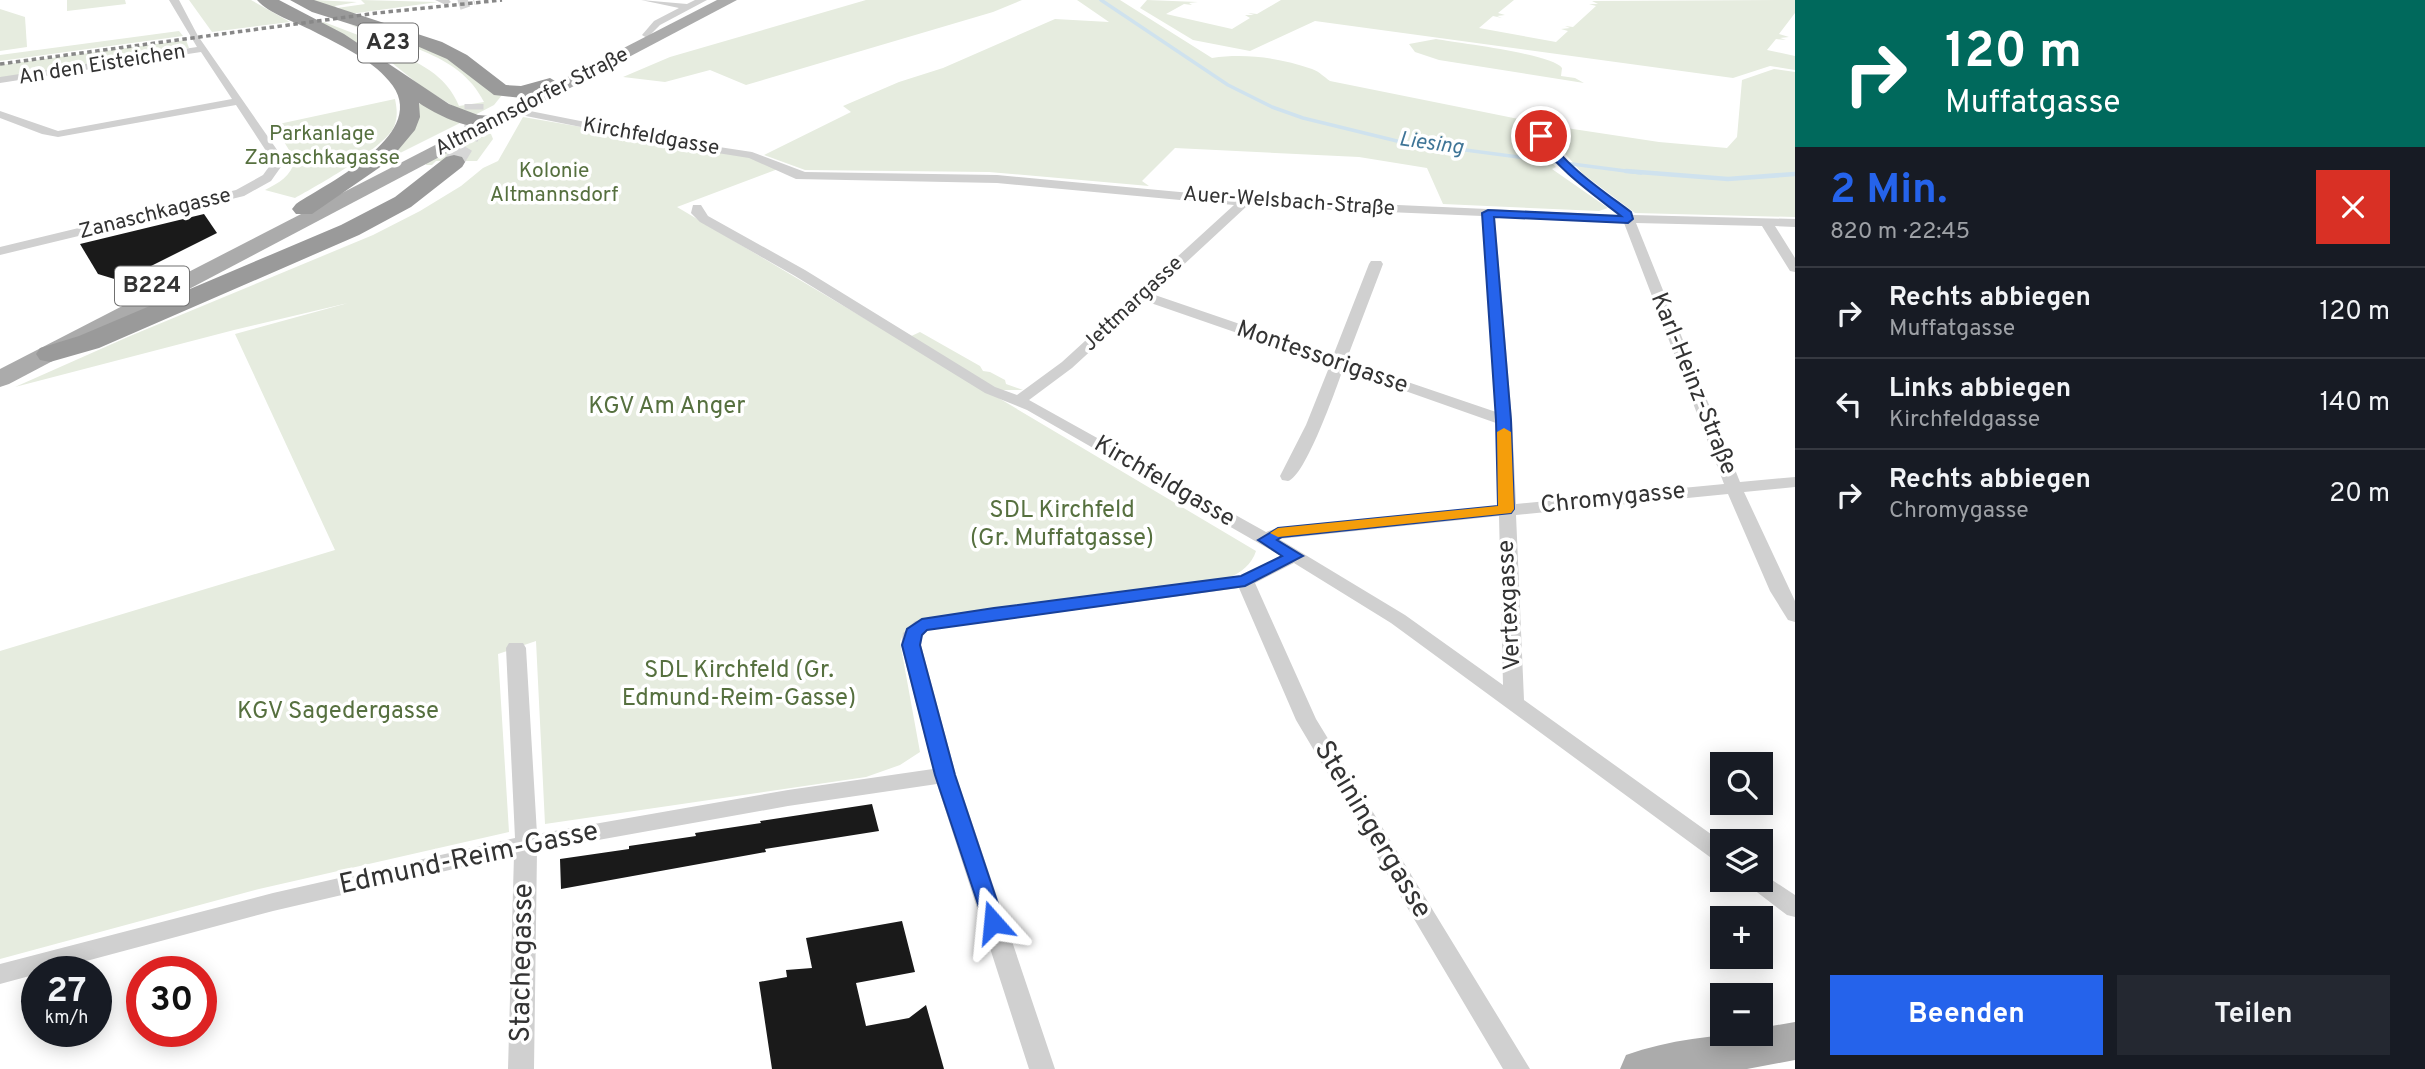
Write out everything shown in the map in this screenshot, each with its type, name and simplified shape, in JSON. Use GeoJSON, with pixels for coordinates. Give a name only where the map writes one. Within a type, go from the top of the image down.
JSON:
{"type":"FeatureCollection","features":[{"type":"Feature","properties":{"kind":"highway","name":"A23"},"geometry":{"type":"LineString","coordinates":[[266,0],[359,50],[399,80],[483,112]]}},
{"type":"Feature","properties":{"kind":"highway","name":"A23"},"geometry":{"type":"LineString","coordinates":[[287,0],[333,22],[426,59],[459,80]]}},
{"type":"Feature","properties":{"kind":"highway"},"geometry":{"type":"LineString","coordinates":[[299,0],[443,49],[475,68],[501,91],[519,92],[551,84]]}},
{"type":"Feature","properties":{"kind":"highway"},"geometry":{"type":"LineString","coordinates":[[304,209],[373,162],[400,136],[408,123],[410,109],[399,80]]}},
{"type":"Feature","properties":{"kind":"highway"},"geometry":{"type":"LineString","coordinates":[[50,354],[89,342],[351,230],[403,202],[454,162]]}},
{"type":"Feature","properties":{"kind":"main road","name":"Altmannsdorfer Straße"},"geometry":{"type":"LineString","coordinates":[[0,379],[50,354],[483,112],[551,84],[716,0]]}},
{"type":"Feature","properties":{"kind":"main road","name":"Altmannsdorfer Straße"},"geometry":{"type":"LineString","coordinates":[[0,362],[304,209],[483,112],[729,0]]}},
{"type":"Feature","properties":{"kind":"main road"},"geometry":{"type":"LineString","coordinates":[[1642,1069],[1795,1041]]}},
{"type":"Feature","properties":{"kind":"street","name":"Zanaschkagasse"},"geometry":{"type":"LineString","coordinates":[[0,251],[216,200],[256,185],[274,171],[276,157],[198,41],[174,0]]}},
{"type":"Feature","properties":{"kind":"street"},"geometry":{"type":"LineString","coordinates":[[646,0],[688,7]]}},
{"type":"Feature","properties":{"kind":"street","name":"Altmannsdorfer Straße"},"geometry":{"type":"LineString","coordinates":[[647,35],[657,23],[702,0]]}},
{"type":"Feature","properties":{"kind":"street","name":"An den Eisteichen"},"geometry":{"type":"LineString","coordinates":[[0,80],[198,41]]}},
{"type":"Feature","properties":{"kind":"street"},"geometry":{"type":"LineString","coordinates":[[0,114],[58,134],[238,101]]}},
{"type":"Feature","properties":{"kind":"street","name":"Kirchfeldgasse"},"geometry":{"type":"LineString","coordinates":[[483,112],[752,155],[786,169]]}},
{"type":"Feature","properties":{"kind":"street","name":"Karl-Heinz-Straße"},"geometry":{"type":"LineString","coordinates":[[1544,121],[1541,136],[1552,153],[1569,171],[1627,215],[1734,488],[1779,591],[1795,615]]}},
{"type":"Feature","properties":{"kind":"street","name":"Auer-Welsbach-Straße"},"geometry":{"type":"LineString","coordinates":[[786,169],[796,175],[805,176],[997,179],[1244,202],[1628,219],[1795,223]]}},
{"type":"Feature","properties":{"kind":"street","name":"Jettmargasse"},"geometry":{"type":"LineString","coordinates":[[1019,401],[1067,365],[1244,202]]}},
{"type":"Feature","properties":{"kind":"street","name":"Kirchfeldgasse"},"geometry":{"type":"LineString","coordinates":[[697,208],[697,213],[704,219],[800,273],[932,356],[990,390],[1019,401],[1295,556],[1398,619],[1710,845]]}},
{"type":"Feature","properties":{"kind":"street","name":"Vertexgasse"},"geometry":{"type":"LineString","coordinates":[[1488,213],[1504,420],[1514,702]]}},
{"type":"Feature","properties":{"kind":"street"},"geometry":{"type":"LineString","coordinates":[[1767,224],[1795,268]]}},
{"type":"Feature","properties":{"kind":"street"},"geometry":{"type":"LineString","coordinates":[[1288,476],[1314,425],[1376,264]]}},
{"type":"Feature","properties":{"kind":"street","name":"Montessorigasse"},"geometry":{"type":"LineString","coordinates":[[1141,295],[1504,420]]}},
{"type":"Feature","properties":{"kind":"street","name":"Chromygasse"},"geometry":{"type":"LineString","coordinates":[[1266,540],[1278,533],[1795,482]]}},
{"type":"Feature","properties":{"kind":"street"},"geometry":{"type":"LineString","coordinates":[[1042,1069],[945,775],[911,645],[913,633],[922,625],[1245,581],[1295,556]]}},
{"type":"Feature","properties":{"kind":"street","name":"Steiningergasse"},"geometry":{"type":"LineString","coordinates":[[1245,581],[1306,720],[1517,1069]]}},
{"type":"Feature","properties":{"kind":"street","name":"Stachegasse"},"geometry":{"type":"LineString","coordinates":[[516,648],[526,844],[521,1069]]}},
{"type":"Feature","properties":{"kind":"street","name":"Edmund-Reim-Gasse"},"geometry":{"type":"LineString","coordinates":[[0,974],[273,902],[526,844],[789,798],[945,775]]}},
{"type":"Feature","properties":{"kind":"street"},"geometry":{"type":"LineString","coordinates":[[1773,891],[1795,908]]}},
{"type":"Feature","properties":{"kind":"green space"},"geometry":{"type":"Polygon","coordinates":[[[67,0],[125,0],[126,4],[67,11],[67,0]]]}},
{"type":"Feature","properties":{"kind":"green space"},"geometry":{"type":"Polygon","coordinates":[[[189,0],[251,0],[290,22],[212,32],[189,0]]]}},
{"type":"Feature","properties":{"kind":"green space"},"geometry":{"type":"Polygon","coordinates":[[[312,0],[357,2],[335,6],[337,8],[365,4],[361,0],[438,2],[350,14],[312,0]]]}},
{"type":"Feature","properties":{"kind":"green space"},"geometry":{"type":"Polygon","coordinates":[[[866,0],[1022,0],[993,12],[746,85],[710,70],[665,82],[623,77],[670,57],[866,0]]]}},
{"type":"Feature","properties":{"kind":"green space"},"geometry":{"type":"Polygon","coordinates":[[[1077,0],[1120,0],[1212,58],[1250,56],[1275,59],[1312,69],[1330,81],[1534,122],[1536,138],[1533,140],[1536,151],[1540,151],[1556,167],[1552,169],[1608,208],[1599,211],[1443,204],[1427,168],[1359,157],[1175,148],[1142,181],[1149,186],[989,172],[805,170],[764,155],[851,112],[843,106],[899,82],[943,68],[1055,19],[1109,22],[1077,0]]]}},
{"type":"Feature","properties":{"kind":"green space"},"geometry":{"type":"Polygon","coordinates":[[[1147,0],[1198,2],[1189,3],[1192,5],[1184,4],[1166,14],[1232,29],[1250,18],[1245,15],[1254,15],[1248,13],[1257,14],[1281,0],[1514,0],[1498,13],[1505,15],[1497,16],[1502,18],[1493,16],[1479,28],[1556,42],[1568,31],[1561,29],[1570,28],[1565,26],[1573,27],[1596,6],[1589,4],[1598,4],[1592,1],[1795,0],[1795,13],[1779,34],[1789,37],[1780,38],[1786,40],[1776,39],[1767,50],[1795,56],[1795,70],[1770,66],[1733,78],[1315,21],[1250,51],[1193,40],[1140,8],[1147,0]]]}},
{"type":"Feature","properties":{"kind":"green space"},"geometry":{"type":"Polygon","coordinates":[[[0,9],[25,17],[27,47],[0,51],[0,9]]]}},
{"type":"Feature","properties":{"kind":"green space"},"geometry":{"type":"Polygon","coordinates":[[[321,23],[392,48],[388,50],[430,70],[447,85],[459,106],[484,102],[473,85],[459,71],[425,52],[349,24],[437,50],[502,95],[494,105],[471,117],[422,87],[387,59],[321,23]]]}},
{"type":"Feature","properties":{"kind":"green space"},"geometry":{"type":"Polygon","coordinates":[[[179,31],[183,36],[0,61],[0,55],[179,31]]]}},
{"type":"Feature","properties":{"kind":"green space"},"geometry":{"type":"Polygon","coordinates":[[[1436,39],[1542,58],[1562,68],[1561,76],[1575,78],[1584,83],[1439,60],[1415,52],[1409,44],[1436,39]]]}},
{"type":"Feature","properties":{"kind":"green space"},"geometry":{"type":"Polygon","coordinates":[[[186,40],[189,48],[0,78],[0,65],[186,40]]]}},
{"type":"Feature","properties":{"kind":"green space"},"geometry":{"type":"Polygon","coordinates":[[[1774,69],[1795,72],[1795,217],[1635,213],[1583,174],[1552,139],[1562,139],[1560,134],[1551,132],[1553,126],[1659,142],[1727,148],[1737,137],[1742,80],[1774,69]]]}},
{"type":"Feature","properties":{"kind":"green space","name":"Parkanlage Zanaschkagasse"},"geometry":{"type":"Polygon","coordinates":[[[395,99],[397,113],[394,127],[388,136],[364,156],[295,198],[265,190],[284,178],[295,160],[274,125],[395,99]]]}},
{"type":"Feature","properties":{"kind":"green space"},"geometry":{"type":"Polygon","coordinates":[[[419,104],[424,104],[460,123],[388,159],[419,110],[419,104]]]}},
{"type":"Feature","properties":{"kind":"green space"},"geometry":{"type":"Polygon","coordinates":[[[523,117],[751,156],[778,169],[677,207],[1256,551],[1252,560],[1242,571],[1228,578],[919,621],[905,630],[900,642],[920,752],[900,765],[866,777],[545,824],[536,641],[498,654],[509,832],[259,889],[0,959],[0,651],[335,550],[235,334],[348,303],[15,387],[373,235],[420,211],[461,186],[483,168],[498,161],[523,117]]]}},
{"type":"Feature","properties":{"kind":"green space"},"geometry":{"type":"Polygon","coordinates":[[[482,132],[491,134],[493,139],[477,161],[436,161],[432,165],[426,165],[427,160],[482,132]]]}},
{"type":"Feature","properties":{"kind":"green space"},"geometry":{"type":"Polygon","coordinates":[[[920,332],[980,366],[983,371],[1005,380],[1006,384],[1023,390],[997,390],[907,338],[920,332]]]}},
{"type":"Feature","properties":{"kind":"building"},"geometry":{"type":"Polygon","coordinates":[[[204,214],[217,233],[121,281],[98,274],[80,244],[204,214]]]}},
{"type":"Feature","properties":{"kind":"building"},"geometry":{"type":"Polygon","coordinates":[[[872,804],[879,831],[765,849],[766,852],[561,889],[560,859],[629,849],[629,846],[696,836],[695,833],[761,823],[760,821],[872,804]]]}},
{"type":"Feature","properties":{"kind":"building"},"geometry":{"type":"Polygon","coordinates":[[[902,921],[915,972],[856,983],[866,1026],[909,1018],[926,1005],[944,1069],[772,1069],[759,982],[787,977],[786,970],[812,968],[806,938],[902,921]]]}},
{"type":"Feature","properties":{"kind":"waterway","name":"Liesing"},"geometry":{"type":"LineString","coordinates":[[1101,0],[1228,85],[1272,107],[1303,118],[1397,141],[1641,173]]}},
{"type":"Feature","properties":{"kind":"waterway","name":"Liesing"},"geometry":{"type":"LineString","coordinates":[[1626,171],[1728,179],[1795,174]]}},
{"type":"Feature","properties":{"kind":"tunnel"},"geometry":{"type":"LineString","coordinates":[[459,5],[474,0]]}},
{"type":"Feature","properties":{"kind":"tunnel"},"geometry":{"type":"LineString","coordinates":[[454,162],[474,129],[474,104]]}},
{"type":"Feature","properties":{"kind":"railway"},"geometry":{"type":"LineString","coordinates":[[0,64],[377,13],[502,0]]}},
{"type":"Feature","properties":{"kind":"slow traffic"},"geometry":{"type":"LineString","coordinates":[[1278,533],[1506,509],[1504,432]]}},
{"type":"Feature","properties":{"kind":"route"},"geometry":{"type":"LineString","coordinates":[[993,922],[945,775],[911,645],[913,633],[922,625],[994,613],[1245,581],[1295,556],[1266,540],[1278,533],[1506,509],[1504,420],[1488,213],[1628,219],[1627,215],[1569,171],[1542,141],[1541,136]]}},
{"type":"Feature","properties":{"kind":"park label","name":"Kolonie Altmannsdorf"},"geometry":{"type":"Point","coordinates":[554,183]}},
{"type":"Feature","properties":{"kind":"park label","name":"KGV Am Anger"},"geometry":{"type":"Point","coordinates":[667,407]}},
{"type":"Feature","properties":{"kind":"park label","name":"SDL Kirchfeld (Gr. Muffatgasse)"},"geometry":{"type":"Point","coordinates":[1062,525]}},
{"type":"Feature","properties":{"kind":"park label","name":"SDL Kirchfeld (Gr. Edmund-Reim-Gasse)"},"geometry":{"type":"Point","coordinates":[739,685]}},
{"type":"Feature","properties":{"kind":"park label","name":"KGV Sagedergasse"},"geometry":{"type":"Point","coordinates":[338,712]}}]}
